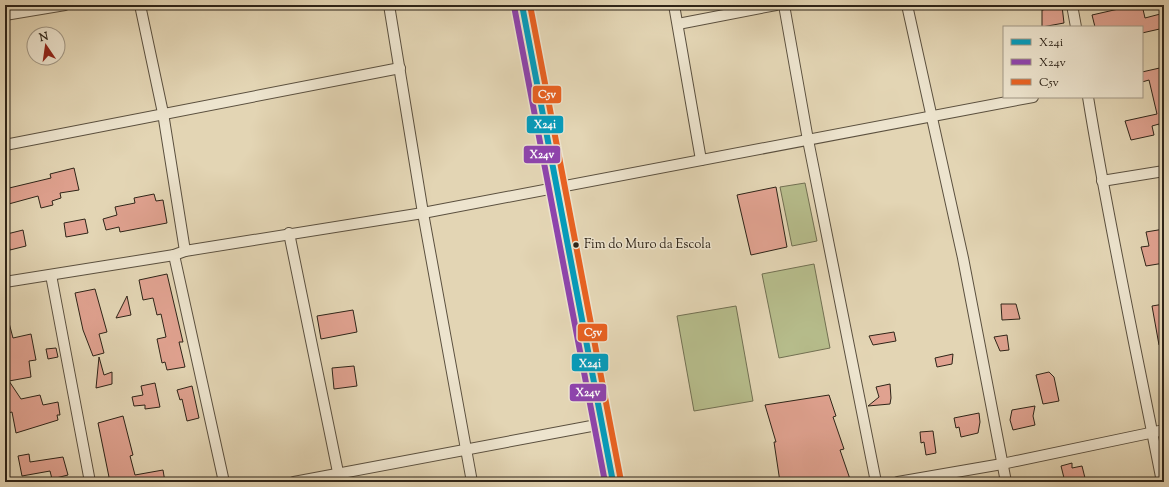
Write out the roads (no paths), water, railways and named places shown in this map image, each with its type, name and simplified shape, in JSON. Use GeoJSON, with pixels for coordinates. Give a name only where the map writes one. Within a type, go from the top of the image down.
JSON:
{"type":"FeatureCollection","features":[{"type":"Feature","properties":{"kind":"street"},"geometry":{"type":"LineString","coordinates":[[5,15],[30,8],[65,5]]}},
{"type":"Feature","properties":{"kind":"street"},"geometry":{"type":"LineString","coordinates":[[140,5],[163,113],[185,251]]}},
{"type":"Feature","properties":{"kind":"street"},"geometry":{"type":"LineString","coordinates":[[389,5],[422,213],[472,482]]}},
{"type":"Feature","properties":{"kind":"street"},"geometry":{"type":"LineString","coordinates":[[522,5],[613,482]]}},
{"type":"Feature","properties":{"kind":"street"},"geometry":{"type":"LineString","coordinates":[[674,5],[701,160]]}},
{"type":"Feature","properties":{"kind":"street"},"geometry":{"type":"LineString","coordinates":[[678,24],[776,5]]}},
{"type":"Feature","properties":{"kind":"street"},"geometry":{"type":"LineString","coordinates":[[784,5],[808,140],[876,482]]}},
{"type":"Feature","properties":{"kind":"street"},"geometry":{"type":"LineString","coordinates":[[907,5],[964,258],[1006,482]]}},
{"type":"Feature","properties":{"kind":"street"},"geometry":{"type":"LineString","coordinates":[[1072,5],[1076,26]]}},
{"type":"Feature","properties":{"kind":"street"},"geometry":{"type":"LineString","coordinates":[[5,145],[400,68]]}},
{"type":"Feature","properties":{"kind":"street"},"geometry":{"type":"LineString","coordinates":[[5,282],[174,255],[185,251],[289,233],[422,213],[1028,98]]}},
{"type":"Feature","properties":{"kind":"street"},"geometry":{"type":"LineString","coordinates":[[1088,98],[1129,326],[1162,482]]}},
{"type":"Feature","properties":{"kind":"street"},"geometry":{"type":"LineString","coordinates":[[1102,181],[1164,171]]}},
{"type":"Feature","properties":{"kind":"street"},"geometry":{"type":"LineString","coordinates":[[289,233],[339,478]]}},
{"type":"Feature","properties":{"kind":"street"},"geometry":{"type":"LineString","coordinates":[[174,255],[224,482]]}},
{"type":"Feature","properties":{"kind":"street"},"geometry":{"type":"LineString","coordinates":[[51,275],[71,373],[90,482]]}},
{"type":"Feature","properties":{"kind":"street"},"geometry":{"type":"LineString","coordinates":[[294,482],[339,478],[465,450],[602,424]]}},
{"type":"Feature","properties":{"kind":"street"},"geometry":{"type":"LineString","coordinates":[[898,482],[1002,464],[1164,430]]}},
{"type":"Feature","properties":{"kind":"place","name":"Fim do Muro da Escola"},"geometry":{"type":"Point","coordinates":[576,245]}}]}
